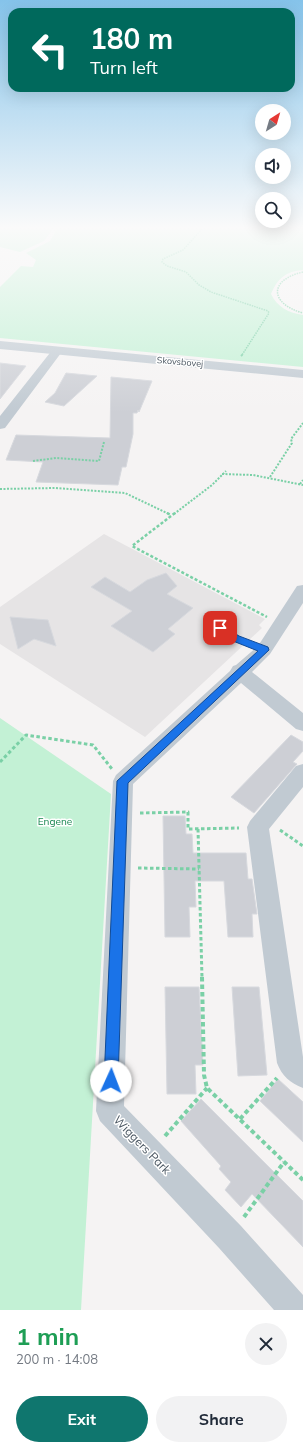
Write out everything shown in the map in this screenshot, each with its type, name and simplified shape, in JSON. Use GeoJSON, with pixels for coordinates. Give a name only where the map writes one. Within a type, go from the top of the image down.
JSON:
{"type":"FeatureCollection","features":[{"type":"Feature","properties":{"kind":"street","name":"Skovsbovej"},"geometry":{"type":"LineString","coordinates":[[0,345],[303,374]]}},
{"type":"Feature","properties":{"kind":"street"},"geometry":{"type":"LineString","coordinates":[[0,425],[57,351]]}},
{"type":"Feature","properties":{"kind":"street"},"geometry":{"type":"LineString","coordinates":[[123,781],[239,671],[264,650],[303,590]]}},
{"type":"Feature","properties":{"kind":"street"},"geometry":{"type":"LineString","coordinates":[[239,671],[303,724]]}},
{"type":"Feature","properties":{"kind":"street"},"geometry":{"type":"LineString","coordinates":[[296,1069],[262,823],[303,772]]}},
{"type":"Feature","properties":{"kind":"street","name":"Wiggers Park"},"geometry":{"type":"LineString","coordinates":[[123,781],[110,1111],[230,1237],[295,1310]]}},
{"type":"Feature","properties":{"kind":"lane"},"geometry":{"type":"LineString","coordinates":[[220,628],[236,638],[264,650]]}},
{"type":"Feature","properties":{"kind":"path"},"geometry":{"type":"LineString","coordinates":[[208,290],[268,311],[269,313],[235,367]]}},
{"type":"Feature","properties":{"kind":"path"},"geometry":{"type":"LineString","coordinates":[[276,290],[276,294],[281,304],[289,309],[303,313]]}},
{"type":"Feature","properties":{"kind":"path"},"geometry":{"type":"LineString","coordinates":[[270,477],[292,443],[291,439],[303,423]]}},
{"type":"Feature","properties":{"kind":"path"},"geometry":{"type":"LineString","coordinates":[[33,461],[40,458],[48,458],[99,462],[104,442]]}},
{"type":"Feature","properties":{"kind":"path"},"geometry":{"type":"LineString","coordinates":[[226,471],[212,485],[132,546],[282,624]]}},
{"type":"Feature","properties":{"kind":"path"},"geometry":{"type":"LineString","coordinates":[[222,474],[237,473],[270,477],[302,485],[303,480]]}},
{"type":"Feature","properties":{"kind":"path"},"geometry":{"type":"LineString","coordinates":[[0,489],[55,488],[125,493],[171,515]]}},
{"type":"Feature","properties":{"kind":"path"},"geometry":{"type":"LineString","coordinates":[[0,762],[26,735],[93,745],[123,781]]}},
{"type":"Feature","properties":{"kind":"path"},"geometry":{"type":"LineString","coordinates":[[121,813],[188,812],[188,830],[262,823],[303,846]]}},
{"type":"Feature","properties":{"kind":"path"},"geometry":{"type":"LineString","coordinates":[[198,829],[204,1075],[207,1088],[303,1180]]}},
{"type":"Feature","properties":{"kind":"path"},"geometry":{"type":"LineString","coordinates":[[119,868],[199,869]]}},
{"type":"Feature","properties":{"kind":"path"},"geometry":{"type":"LineString","coordinates":[[240,1119],[296,1069]]}},
{"type":"Feature","properties":{"kind":"path"},"geometry":{"type":"LineString","coordinates":[[150,1153],[207,1088]]}},
{"type":"Feature","properties":{"kind":"path"},"geometry":{"type":"LineString","coordinates":[[230,1237],[284,1162]]}},
{"type":"Feature","properties":{"kind":"shaded area"},"geometry":{"type":"Polygon","coordinates":[[[104,534],[265,619],[259,625],[262,628],[145,737],[0,644],[0,607],[104,534]]]}},
{"type":"Feature","properties":{"kind":"green space"},"geometry":{"type":"Polygon","coordinates":[[[0,290],[273,290],[271,294],[280,306],[293,313],[303,315],[303,367],[0,338],[0,290]]]}},
{"type":"Feature","properties":{"kind":"green space","name":"Engene"},"geometry":{"type":"Polygon","coordinates":[[[0,718],[111,794],[81,1310],[0,1310],[0,718]]]}},
{"type":"Feature","properties":{"kind":"building"},"geometry":{"type":"Polygon","coordinates":[[[0,363],[26,366],[0,399],[0,363]]]}},
{"type":"Feature","properties":{"kind":"building"},"geometry":{"type":"Polygon","coordinates":[[[66,373],[97,376],[64,406],[45,402],[55,393],[66,373]]]}},
{"type":"Feature","properties":{"kind":"building"},"geometry":{"type":"Polygon","coordinates":[[[111,377],[152,381],[139,412],[138,410],[137,413],[133,413],[133,434],[126,467],[122,467],[118,485],[36,482],[43,462],[6,460],[16,435],[110,438],[111,377]]]}},
{"type":"Feature","properties":{"kind":"building"},"geometry":{"type":"Polygon","coordinates":[[[166,573],[177,586],[167,594],[193,608],[168,629],[175,634],[153,652],[111,626],[132,611],[91,587],[105,577],[130,592],[147,580],[166,573]]]}},
{"type":"Feature","properties":{"kind":"building"},"geometry":{"type":"Polygon","coordinates":[[[10,617],[48,620],[56,646],[34,639],[18,649],[10,617]]]}},
{"type":"Feature","properties":{"kind":"building"},"geometry":{"type":"Polygon","coordinates":[[[291,735],[303,742],[303,751],[293,762],[297,764],[254,813],[231,797],[291,735]]]}},
{"type":"Feature","properties":{"kind":"building"},"geometry":{"type":"Polygon","coordinates":[[[163,816],[185,816],[186,834],[192,834],[193,853],[246,853],[248,879],[252,879],[257,914],[252,914],[253,937],[228,937],[224,881],[195,881],[196,907],[189,907],[190,937],[165,937],[163,816]]]}},
{"type":"Feature","properties":{"kind":"building"},"geometry":{"type":"Polygon","coordinates":[[[165,987],[199,987],[203,1065],[195,1065],[196,1094],[167,1094],[165,987]]]}},
{"type":"Feature","properties":{"kind":"building"},"geometry":{"type":"Polygon","coordinates":[[[232,987],[259,987],[267,1075],[238,1076],[232,987]]]}},
{"type":"Feature","properties":{"kind":"building"},"geometry":{"type":"Polygon","coordinates":[[[278,1079],[303,1102],[303,1142],[260,1101],[278,1079]]]}},
{"type":"Feature","properties":{"kind":"building"},"geometry":{"type":"Polygon","coordinates":[[[201,1099],[303,1201],[303,1247],[252,1194],[241,1207],[225,1190],[231,1182],[219,1169],[221,1166],[181,1121],[201,1099]]]}},
{"type":"Feature","properties":{"kind":"route"},"geometry":{"type":"LineString","coordinates":[[111,1081],[123,781],[239,671],[264,650],[236,638],[220,628]]}}]}
